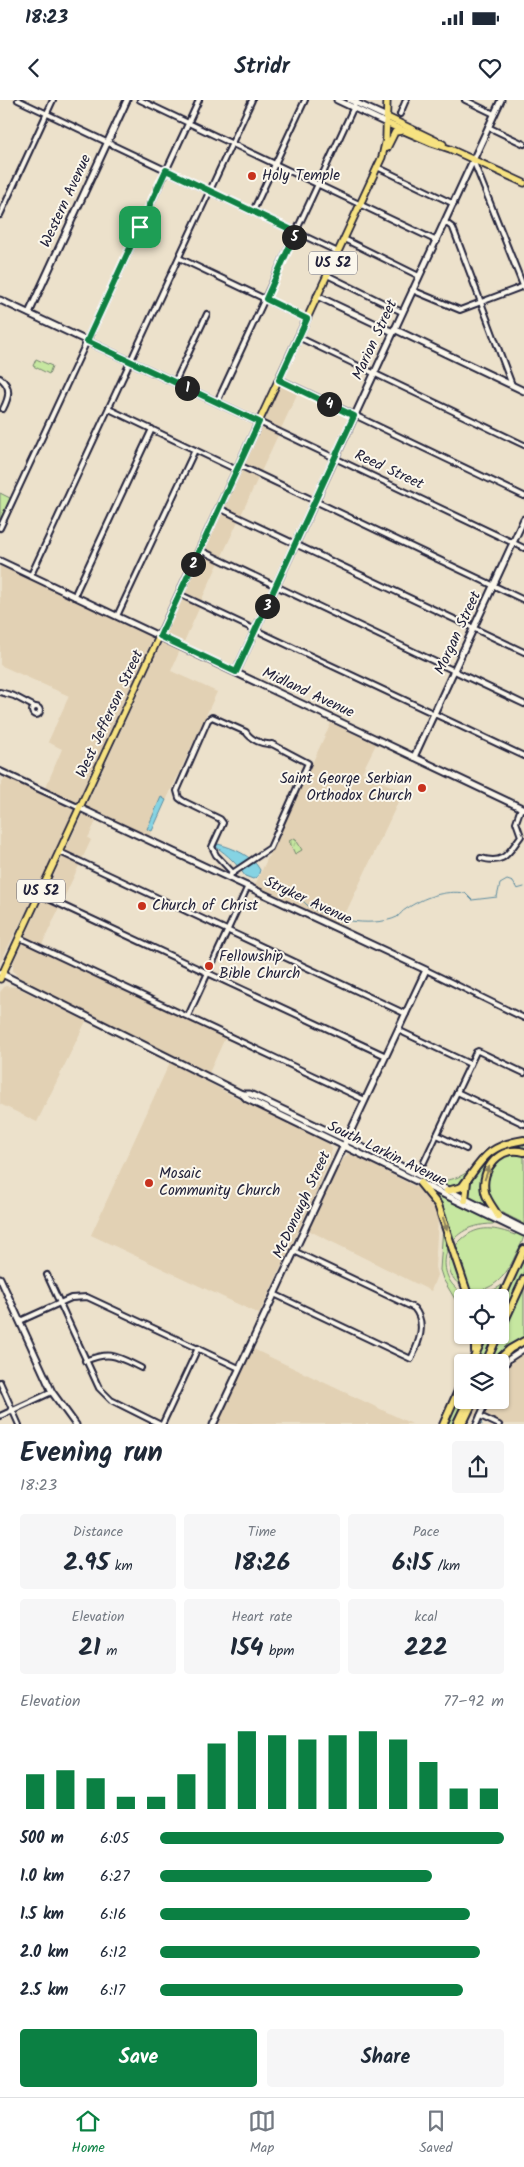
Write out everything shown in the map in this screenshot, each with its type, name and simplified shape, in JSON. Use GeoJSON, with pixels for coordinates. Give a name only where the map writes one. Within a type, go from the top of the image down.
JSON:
{"type":"FeatureCollection","features":[{"type":"Feature","properties":{"kind":"highway"},"geometry":{"type":"LineString","coordinates":[[448,1191],[460,1188],[479,1162],[494,1149],[505,1144],[524,1140]]}},
{"type":"Feature","properties":{"kind":"highway"},"geometry":{"type":"LineString","coordinates":[[498,1216],[485,1192],[486,1174],[492,1162],[504,1153],[513,1150],[524,1152]]}},
{"type":"Feature","properties":{"kind":"highway"},"geometry":{"type":"LineString","coordinates":[[465,1200],[467,1180]]}},
{"type":"Feature","properties":{"kind":"highway"},"geometry":{"type":"LineString","coordinates":[[420,1183],[438,1205],[466,1289]]}},
{"type":"Feature","properties":{"kind":"highway"},"geometry":{"type":"LineString","coordinates":[[506,1289],[524,1249]]}},
{"type":"Feature","properties":{"kind":"highway"},"geometry":{"type":"LineString","coordinates":[[509,1312],[524,1280]]}},
{"type":"Feature","properties":{"kind":"highway"},"geometry":{"type":"LineString","coordinates":[[505,1354],[524,1341]]}},
{"type":"Feature","properties":{"kind":"highway"},"geometry":{"type":"LineString","coordinates":[[443,1424],[454,1400]]}},
{"type":"Feature","properties":{"kind":"highway"},"geometry":{"type":"LineString","coordinates":[[457,1424],[464,1409]]}},
{"type":"Feature","properties":{"kind":"highway"},"geometry":{"type":"LineString","coordinates":[[457,1424],[464,1419],[469,1409]]}},
{"type":"Feature","properties":{"kind":"main road","name":"West Jefferson Street"},"geometry":{"type":"LineString","coordinates":[[1,976],[382,157],[387,100]]}},
{"type":"Feature","properties":{"kind":"main road"},"geometry":{"type":"LineString","coordinates":[[386,120],[403,131],[450,149],[524,183]]}},
{"type":"Feature","properties":{"kind":"main road"},"geometry":{"type":"LineString","coordinates":[[386,120],[441,142],[450,149]]}},
{"type":"Feature","properties":{"kind":"main road","name":"US 52"},"geometry":{"type":"LineString","coordinates":[[382,157],[395,132],[403,131]]}},
{"type":"Feature","properties":{"kind":"street"},"geometry":{"type":"LineString","coordinates":[[18,100],[338,252]]}},
{"type":"Feature","properties":{"kind":"street"},"geometry":{"type":"LineString","coordinates":[[0,215],[53,100]]}},
{"type":"Feature","properties":{"kind":"street","name":"Western Avenue"},"geometry":{"type":"LineString","coordinates":[[29,313],[127,100]]}},
{"type":"Feature","properties":{"kind":"street"},"geometry":{"type":"LineString","coordinates":[[140,100],[436,241]]}},
{"type":"Feature","properties":{"kind":"street"},"geometry":{"type":"LineString","coordinates":[[0,528],[199,100]]}},
{"type":"Feature","properties":{"kind":"street"},"geometry":{"type":"LineString","coordinates":[[31,575],[132,362],[252,100]]}},
{"type":"Feature","properties":{"kind":"street"},"geometry":{"type":"LineString","coordinates":[[253,211],[305,100]]}},
{"type":"Feature","properties":{"kind":"street"},"geometry":{"type":"LineString","coordinates":[[337,100],[354,103],[386,120]]}},
{"type":"Feature","properties":{"kind":"street"},"geometry":{"type":"LineString","coordinates":[[400,114],[406,100]]}},
{"type":"Feature","properties":{"kind":"street"},"geometry":{"type":"LineString","coordinates":[[465,100],[494,114]]}},
{"type":"Feature","properties":{"kind":"street","name":"Marion Street"},"geometry":{"type":"LineString","coordinates":[[236,672],[501,100]]}},
{"type":"Feature","properties":{"kind":"street"},"geometry":{"type":"LineString","coordinates":[[217,402],[266,299],[354,103]]}},
{"type":"Feature","properties":{"kind":"street"},"geometry":{"type":"LineString","coordinates":[[488,127],[524,144]]}},
{"type":"Feature","properties":{"kind":"street"},"geometry":{"type":"LineString","coordinates":[[412,290],[456,310],[460,310],[524,287],[473,160]]}},
{"type":"Feature","properties":{"kind":"street"},"geometry":{"type":"LineString","coordinates":[[377,167],[454,204]]}},
{"type":"Feature","properties":{"kind":"street"},"geometry":{"type":"LineString","coordinates":[[445,222],[453,228],[512,385]]}},
{"type":"Feature","properties":{"kind":"street"},"geometry":{"type":"LineString","coordinates":[[344,239],[419,276]]}},
{"type":"Feature","properties":{"kind":"street"},"geometry":{"type":"LineString","coordinates":[[179,258],[307,319]]}},
{"type":"Feature","properties":{"kind":"street"},"geometry":{"type":"LineString","coordinates":[[327,275],[402,312]]}},
{"type":"Feature","properties":{"kind":"street"},"geometry":{"type":"LineString","coordinates":[[318,296],[524,391]]}},
{"type":"Feature","properties":{"kind":"street","name":"Reed Street"},"geometry":{"type":"LineString","coordinates":[[0,300],[524,548]]}},
{"type":"Feature","properties":{"kind":"street"},"geometry":{"type":"LineString","coordinates":[[174,382],[207,314]]}},
{"type":"Feature","properties":{"kind":"street"},"geometry":{"type":"LineString","coordinates":[[298,337],[524,445]]}},
{"type":"Feature","properties":{"kind":"street"},"geometry":{"type":"LineString","coordinates":[[0,378],[6,382],[8,389],[7,400],[3,409]]}},
{"type":"Feature","properties":{"kind":"street"},"geometry":{"type":"LineString","coordinates":[[279,380],[524,496]]}},
{"type":"Feature","properties":{"kind":"street"},"geometry":{"type":"LineString","coordinates":[[109,409],[196,450],[316,501],[524,600]]}},
{"type":"Feature","properties":{"kind":"street"},"geometry":{"type":"LineString","coordinates":[[75,596],[152,429]]}},
{"type":"Feature","properties":{"kind":"street"},"geometry":{"type":"LineString","coordinates":[[118,616],[196,450]]}},
{"type":"Feature","properties":{"kind":"street"},"geometry":{"type":"LineString","coordinates":[[219,508],[524,652]]}},
{"type":"Feature","properties":{"kind":"street","name":"Morgan Street"},"geometry":{"type":"LineString","coordinates":[[414,757],[524,518]]}},
{"type":"Feature","properties":{"kind":"street"},"geometry":{"type":"LineString","coordinates":[[200,550],[524,704]]}},
{"type":"Feature","properties":{"kind":"street","name":"Midland Avenue"},"geometry":{"type":"LineString","coordinates":[[0,561],[522,809]]}},
{"type":"Feature","properties":{"kind":"street"},"geometry":{"type":"LineString","coordinates":[[179,594],[524,756]]}},
{"type":"Feature","properties":{"kind":"street"},"geometry":{"type":"LineString","coordinates":[[0,692],[19,698],[35,707]]}},
{"type":"Feature","properties":{"kind":"street"},"geometry":{"type":"LineString","coordinates":[[212,717],[246,732],[250,737],[266,745],[272,744],[308,763],[270,848],[231,875],[212,847],[223,822],[183,801],[179,798],[177,791],[208,720],[212,717]]}},
{"type":"Feature","properties":{"kind":"street"},"geometry":{"type":"LineString","coordinates":[[0,771],[80,808]]}},
{"type":"Feature","properties":{"kind":"street","name":"Stryker Avenue"},"geometry":{"type":"LineString","coordinates":[[80,808],[231,875],[248,886],[524,1018]]}},
{"type":"Feature","properties":{"kind":"street"},"geometry":{"type":"LineString","coordinates":[[481,858],[498,861],[517,841],[521,836],[516,822],[522,809]]}},
{"type":"Feature","properties":{"kind":"street"},"geometry":{"type":"LineString","coordinates":[[60,852],[406,1014]]}},
{"type":"Feature","properties":{"kind":"street"},"geometry":{"type":"LineString","coordinates":[[188,1016],[248,886]]}},
{"type":"Feature","properties":{"kind":"street"},"geometry":{"type":"LineString","coordinates":[[40,895],[386,1056]]}},
{"type":"Feature","properties":{"kind":"street"},"geometry":{"type":"LineString","coordinates":[[20,938],[365,1100]]}},
{"type":"Feature","properties":{"kind":"street","name":"McDonough Street"},"geometry":{"type":"LineString","coordinates":[[213,1424],[426,970]]}},
{"type":"Feature","properties":{"kind":"street","name":"South Larkin Avenue"},"geometry":{"type":"LineString","coordinates":[[1,976],[242,1094],[247,1099],[343,1146],[521,1229]]}},
{"type":"Feature","properties":{"kind":"street"},"geometry":{"type":"LineString","coordinates":[[398,1030],[470,1064]]}},
{"type":"Feature","properties":{"kind":"street"},"geometry":{"type":"LineString","coordinates":[[424,1162],[475,1053],[478,1051],[524,1073]]}},
{"type":"Feature","properties":{"kind":"street"},"geometry":{"type":"LineString","coordinates":[[457,1092],[524,1124]]}},
{"type":"Feature","properties":{"kind":"street","name":"South Larkin Avenue"},"geometry":{"type":"LineString","coordinates":[[242,1094],[250,1094],[346,1140],[498,1216],[521,1229],[524,1233]]}},
{"type":"Feature","properties":{"kind":"street"},"geometry":{"type":"LineString","coordinates":[[437,1135],[466,1149]]}},
{"type":"Feature","properties":{"kind":"street"},"geometry":{"type":"LineString","coordinates":[[274,1294],[411,1359],[418,1344],[421,1318],[414,1308],[294,1251]]}},
{"type":"Feature","properties":{"kind":"street"},"geometry":{"type":"LineString","coordinates":[[47,1275],[93,1379],[106,1396],[161,1424],[198,1348]]}},
{"type":"Feature","properties":{"kind":"street"},"geometry":{"type":"LineString","coordinates":[[0,1278],[52,1392],[76,1424]]}},
{"type":"Feature","properties":{"kind":"street"},"geometry":{"type":"LineString","coordinates":[[20,1320],[71,1298],[87,1296],[239,1368]]}},
{"type":"Feature","properties":{"kind":"street"},"geometry":{"type":"LineString","coordinates":[[509,1360],[524,1349]]}},
{"type":"Feature","properties":{"kind":"street"},"geometry":{"type":"LineString","coordinates":[[85,1361],[106,1354],[113,1355],[142,1368]]}},
{"type":"Feature","properties":{"kind":"street"},"geometry":{"type":"LineString","coordinates":[[0,1382],[19,1424]]}},
{"type":"Feature","properties":{"kind":"street"},"geometry":{"type":"LineString","coordinates":[[0,1416],[52,1392]]}},
{"type":"Feature","properties":{"kind":"street"},"geometry":{"type":"LineString","coordinates":[[476,1424],[483,1409]]}},
{"type":"Feature","properties":{"kind":"street"},"geometry":{"type":"LineString","coordinates":[[480,1416],[500,1424]]}},
{"type":"Feature","properties":{"kind":"shaded area"},"geometry":{"type":"Polygon","coordinates":[[[280,384],[298,392],[183,644],[165,634],[280,384]]]}},
{"type":"Feature","properties":{"kind":"shaded area"},"geometry":{"type":"Polygon","coordinates":[[[0,565],[153,638],[77,803],[45,789],[62,749],[48,742],[69,696],[0,665],[0,565]]]}},
{"type":"Feature","properties":{"kind":"shaded area"},"geometry":{"type":"Polygon","coordinates":[[[164,642],[180,650],[171,671],[217,692],[149,837],[86,806],[161,644],[164,642]]]}},
{"type":"Feature","properties":{"kind":"shaded area"},"geometry":{"type":"Polygon","coordinates":[[[331,723],[376,744],[362,772],[403,792],[339,927],[254,887],[331,723]]]}},
{"type":"Feature","properties":{"kind":"shaded area"},"geometry":{"type":"Polygon","coordinates":[[[5,776],[74,810],[0,963],[0,787],[5,776]]]}},
{"type":"Feature","properties":{"kind":"shaded area"},"geometry":{"type":"Polygon","coordinates":[[[85,814],[97,819],[88,838],[91,840],[39,951],[225,1038],[209,1073],[20,979],[13,971],[13,963],[82,815],[85,814]]]}},
{"type":"Feature","properties":{"kind":"shaded area"},"geometry":{"type":"Polygon","coordinates":[[[5,986],[16,987],[86,1021],[37,1122],[0,1104],[0,992],[5,986]]]}},
{"type":"Feature","properties":{"kind":"shaded area"},"geometry":{"type":"Polygon","coordinates":[[[170,1062],[329,1144],[332,1149],[320,1184],[259,1314],[91,1235],[170,1062]]]}},
{"type":"Feature","properties":{"kind":"shaded area"},"geometry":{"type":"Polygon","coordinates":[[[348,1154],[425,1192],[435,1206],[438,1220],[435,1267],[437,1275],[431,1291],[308,1230],[340,1163],[348,1154]]]}},
{"type":"Feature","properties":{"kind":"shaded area"},"geometry":{"type":"Polygon","coordinates":[[[524,1345],[524,1424],[493,1424],[470,1414],[472,1409],[509,1409],[509,1354],[524,1345]]]}},
{"type":"Feature","properties":{"kind":"shaded area"},"geometry":{"type":"Polygon","coordinates":[[[253,1349],[412,1424],[217,1424],[253,1349]]]}},
{"type":"Feature","properties":{"kind":"green space"},"geometry":{"type":"Polygon","coordinates":[[[36,359],[52,366],[49,374],[33,366],[36,359]]]}},
{"type":"Feature","properties":{"kind":"green space"},"geometry":{"type":"Polygon","coordinates":[[[0,493],[12,499],[0,523],[0,493]]]}},
{"type":"Feature","properties":{"kind":"green space"},"geometry":{"type":"Polygon","coordinates":[[[295,838],[302,850],[295,854],[289,841],[295,838]]]}},
{"type":"Feature","properties":{"kind":"green space"},"geometry":{"type":"Polygon","coordinates":[[[524,1142],[524,1150],[512,1149],[485,1171],[490,1208],[435,1181],[463,1175],[500,1148],[524,1142]]]}},
{"type":"Feature","properties":{"kind":"green space"},"geometry":{"type":"Polygon","coordinates":[[[511,1153],[524,1154],[523,1240],[502,1277],[488,1287],[471,1289],[462,1286],[453,1278],[449,1266],[452,1253],[462,1239],[468,1234],[481,1229],[494,1229],[515,1235],[521,1222],[506,1215],[497,1208],[487,1190],[487,1182],[492,1168],[511,1153]]]}},
{"type":"Feature","properties":{"kind":"green space"},"geometry":{"type":"Polygon","coordinates":[[[434,1194],[498,1224],[472,1227],[455,1238],[446,1253],[446,1269],[452,1283],[459,1289],[454,1289],[454,1298],[440,1270],[443,1226],[434,1194]]]}},
{"type":"Feature","properties":{"kind":"green space"},"geometry":{"type":"Polygon","coordinates":[[[524,1255],[524,1274],[509,1306],[508,1289],[524,1255]]]}},
{"type":"Feature","properties":{"kind":"green space"},"geometry":{"type":"Polygon","coordinates":[[[524,1288],[524,1339],[504,1354],[494,1354],[498,1344],[509,1344],[509,1321],[524,1288]]]}},
{"type":"Feature","properties":{"kind":"green space"},"geometry":{"type":"Polygon","coordinates":[[[483,1344],[491,1344],[487,1354],[478,1354],[483,1344]]]}},
{"type":"Feature","properties":{"kind":"green space"},"geometry":{"type":"Polygon","coordinates":[[[454,1406],[454,1409],[461,1409],[454,1424],[446,1424],[454,1406]]]}},
{"type":"Feature","properties":{"kind":"water"},"geometry":{"type":"Polygon","coordinates":[[[161,797],[166,800],[152,831],[147,829],[161,797]]]}},
{"type":"Feature","properties":{"kind":"water"},"geometry":{"type":"Polygon","coordinates":[[[218,844],[236,850],[253,861],[260,870],[258,876],[253,879],[245,876],[232,860],[216,847],[218,844]]]}},
{"type":"Feature","properties":{"kind":"waterway"},"geometry":{"type":"LineString","coordinates":[[267,879],[298,896],[307,905],[325,915],[336,914],[340,921],[347,919]]}},
{"type":"Feature","properties":{"kind":"waterway"},"geometry":{"type":"LineString","coordinates":[[351,921],[374,922],[392,919],[420,901],[434,895],[457,892],[465,893],[472,900],[497,897],[500,884],[507,880],[513,882],[517,889],[524,887]]}},
{"type":"Feature","properties":{"kind":"place","name":"Holy Temple"},"geometry":{"type":"Point","coordinates":[252,176]}},
{"type":"Feature","properties":{"kind":"place","name":"Saint George Serbian Orthodox Church"},"geometry":{"type":"Point","coordinates":[422,788]}},
{"type":"Feature","properties":{"kind":"place","name":"Church of Christ"},"geometry":{"type":"Point","coordinates":[142,906]}},
{"type":"Feature","properties":{"kind":"place","name":"Fellowship Bible Church"},"geometry":{"type":"Point","coordinates":[209,966]}},
{"type":"Feature","properties":{"kind":"place","name":"Mosaic Community Church"},"geometry":{"type":"Point","coordinates":[149,1183]}},
{"type":"Feature","properties":{"kind":"route"},"geometry":{"type":"LineString","coordinates":[[166,170],[296,232],[266,299],[307,319],[279,380],[354,416],[236,672],[160,636],[259,422],[87,341],[140,227],[166,170]]}}]}
